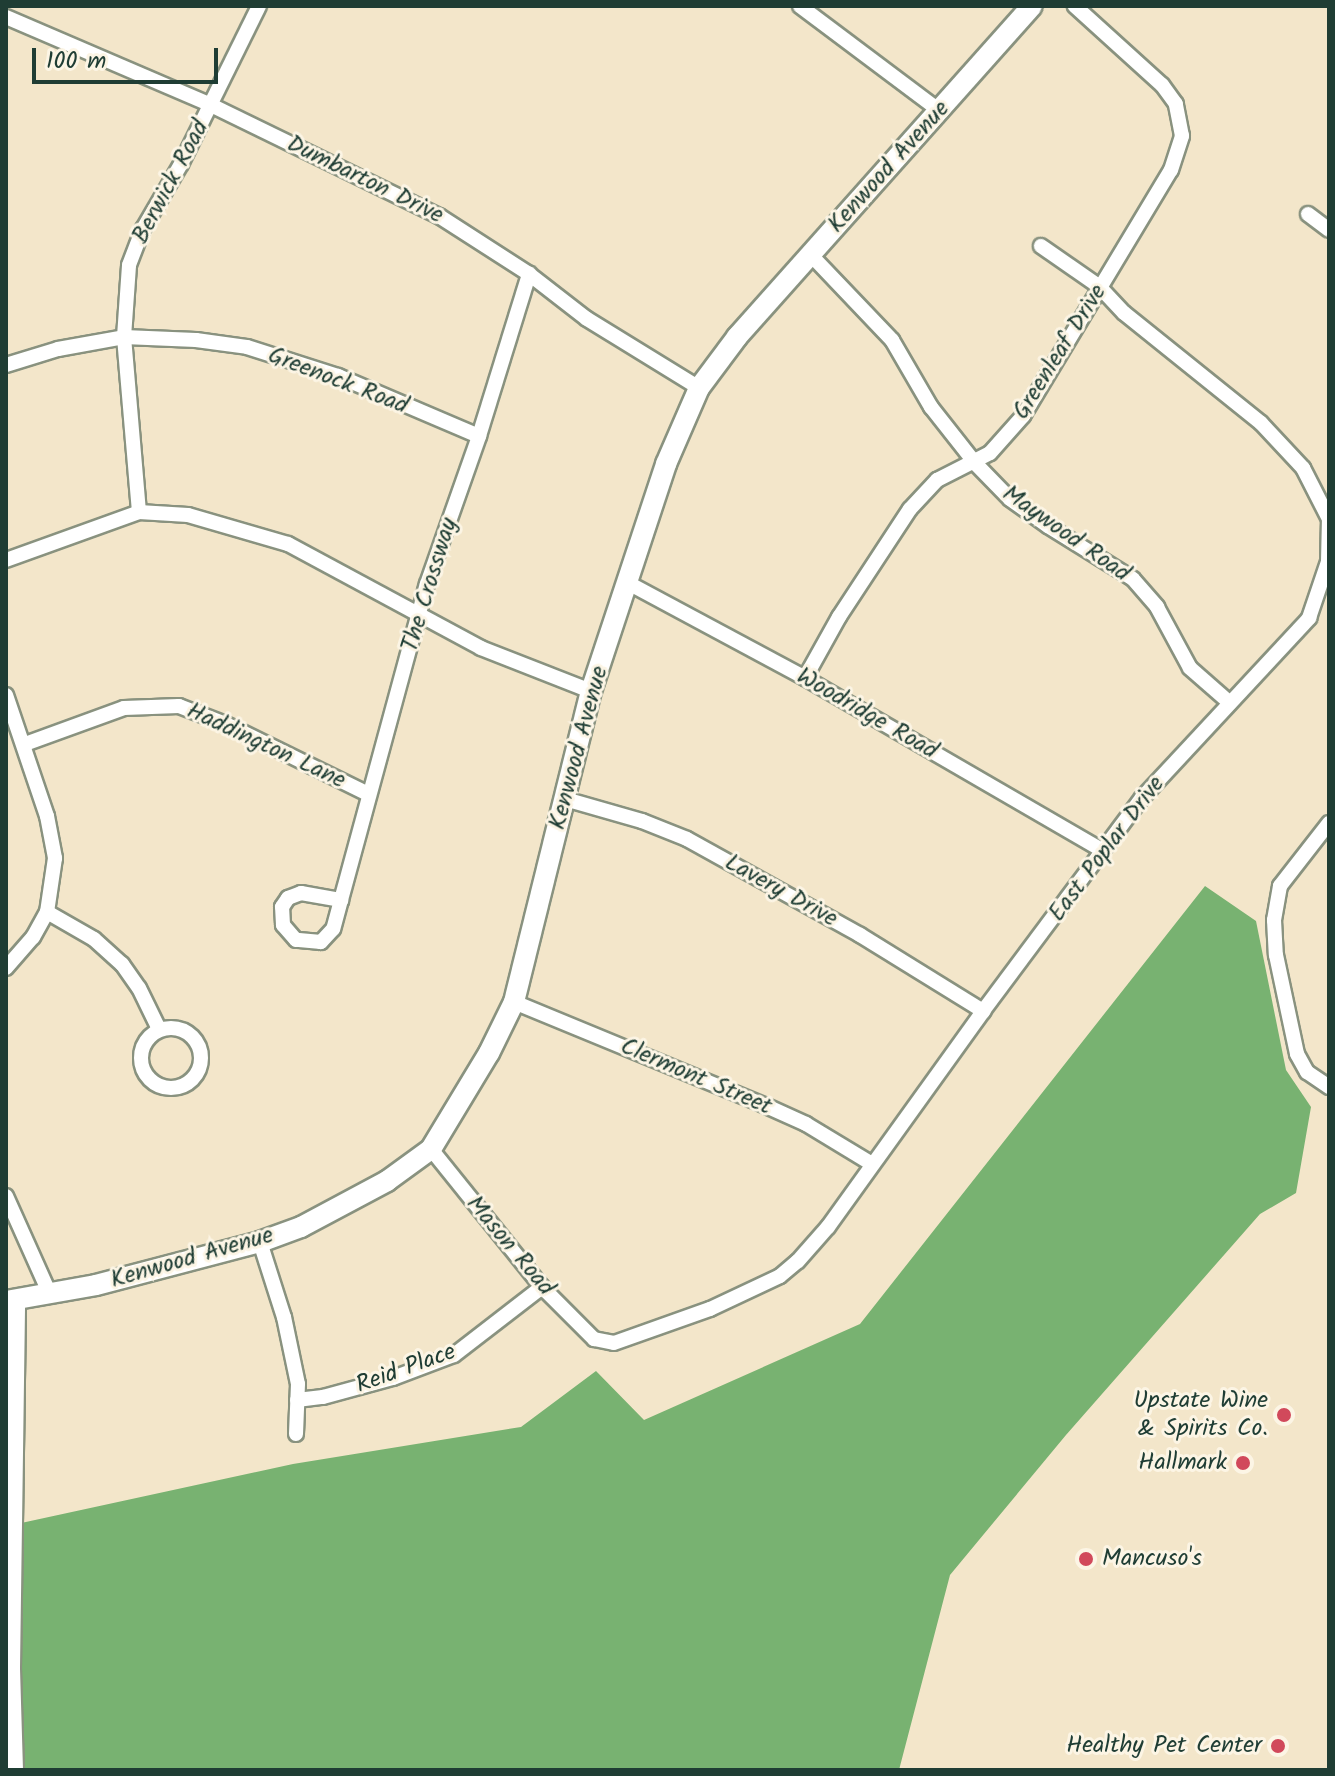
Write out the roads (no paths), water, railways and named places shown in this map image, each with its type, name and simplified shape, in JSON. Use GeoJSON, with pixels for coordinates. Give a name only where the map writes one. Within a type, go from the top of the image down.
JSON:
{"type":"FeatureCollection","features":[{"type":"Feature","properties":{"kind":"street"},"geometry":{"type":"LineString","coordinates":[[6,18],[12,6]]}},
{"type":"Feature","properties":{"kind":"street","name":"Berwick Road"},"geometry":{"type":"LineString","coordinates":[[139,512],[124,337],[129,265],[143,229],[211,105],[259,6]]}},
{"type":"Feature","properties":{"kind":"street"},"geometry":{"type":"LineString","coordinates":[[800,6],[940,111]]}},
{"type":"Feature","properties":{"kind":"street","name":"Kenwood Avenue"},"geometry":{"type":"LineString","coordinates":[[10,1301],[96,1285],[260,1242],[301,1227],[387,1181],[431,1149],[489,1053],[514,1002],[591,691],[666,464],[699,388],[737,337],[1032,6]]}},
{"type":"Feature","properties":{"kind":"street","name":"Greenleaf Drive"},"geometry":{"type":"LineString","coordinates":[[805,678],[854,593],[909,510],[937,480],[952,470],[975,463],[1003,442],[1023,416],[1171,170],[1182,136],[1181,116],[1162,85],[1075,6]]}},
{"type":"Feature","properties":{"kind":"street","name":"Dumbarton Drive"},"geometry":{"type":"LineString","coordinates":[[6,18],[211,105],[439,216],[529,274],[587,319],[699,388]]}},
{"type":"Feature","properties":{"kind":"street"},"geometry":{"type":"LineString","coordinates":[[1308,214],[1329,230]]}},
{"type":"Feature","properties":{"kind":"street","name":"East Poplar Drive"},"geometry":{"type":"LineString","coordinates":[[594,1339],[614,1343],[710,1309],[780,1276],[828,1227],[983,1011],[1161,776],[1309,618],[1328,562],[1329,519],[1303,468],[1274,435],[1124,313],[1100,287],[1041,246]]}},
{"type":"Feature","properties":{"kind":"street","name":"Maywood Road"},"geometry":{"type":"LineString","coordinates":[[810,254],[892,340],[931,407],[975,463],[1010,499],[1133,579],[1157,607],[1190,668],[1230,703]]}},
{"type":"Feature","properties":{"kind":"street","name":"The Crossway"},"geometry":{"type":"LineString","coordinates":[[341,900],[310,893],[288,898],[282,907],[283,925],[296,940],[321,942],[333,929],[341,900],[368,794],[421,616],[430,573],[479,436],[529,274]]}},
{"type":"Feature","properties":{"kind":"street","name":"Greenock Road"},"geometry":{"type":"LineString","coordinates":[[6,365],[58,349],[124,337],[196,340],[247,347],[338,376],[479,436]]}},
{"type":"Feature","properties":{"kind":"street"},"geometry":{"type":"LineString","coordinates":[[6,560],[139,512],[188,515],[260,533],[331,565],[481,648],[591,691]]}},
{"type":"Feature","properties":{"kind":"street","name":"Woodridge Road"},"geometry":{"type":"LineString","coordinates":[[628,583],[805,678],[1102,850]]}},
{"type":"Feature","properties":{"kind":"street"},"geometry":{"type":"LineString","coordinates":[[6,695],[47,816],[55,858],[47,912],[33,937],[6,968]]}},
{"type":"Feature","properties":{"kind":"street","name":"Haddington Lane"},"geometry":{"type":"LineString","coordinates":[[25,744],[124,708],[179,706],[226,724],[368,794]]}},
{"type":"Feature","properties":{"kind":"street","name":"Lavery Drive"},"geometry":{"type":"LineString","coordinates":[[565,799],[642,821],[687,839],[860,935],[983,1011]]}},
{"type":"Feature","properties":{"kind":"street"},"geometry":{"type":"LineString","coordinates":[[1323,1084],[1297,1054],[1276,955],[1274,920],[1280,886],[1329,823]]}},
{"type":"Feature","properties":{"kind":"street"},"geometry":{"type":"LineString","coordinates":[[47,912],[94,939],[122,964],[139,988],[159,1029]]}},
{"type":"Feature","properties":{"kind":"street","name":"Clermont Street"},"geometry":{"type":"LineString","coordinates":[[514,1002],[806,1124],[872,1164]]}},
{"type":"Feature","properties":{"kind":"street"},"geometry":{"type":"LineString","coordinates":[[159,1029],[186,1032],[200,1048],[203,1056],[199,1074],[182,1087],[160,1083],[141,1064],[141,1046],[159,1029]]}},
{"type":"Feature","properties":{"kind":"street","name":"Mason Road"},"geometry":{"type":"LineString","coordinates":[[431,1149],[542,1287],[594,1339]]}},
{"type":"Feature","properties":{"kind":"street"},"geometry":{"type":"LineString","coordinates":[[6,1196],[49,1292]]}},
{"type":"Feature","properties":{"kind":"street"},"geometry":{"type":"LineString","coordinates":[[260,1242],[284,1317],[298,1384],[296,1434]]}},
{"type":"Feature","properties":{"kind":"street","name":"Reid Place"},"geometry":{"type":"LineString","coordinates":[[297,1400],[323,1397],[393,1378],[454,1355],[542,1287]]}},
{"type":"Feature","properties":{"kind":"street"},"geometry":{"type":"LineString","coordinates":[[10,1301],[13,1770]]}},
{"type":"Feature","properties":{"kind":"place","name":"Upstate Wine & Spirits Co."},"geometry":{"type":"Point","coordinates":[1284,1415]}},
{"type":"Feature","properties":{"kind":"place","name":"Hallmark"},"geometry":{"type":"Point","coordinates":[1243,1463]}},
{"type":"Feature","properties":{"kind":"place","name":"Mancuso's"},"geometry":{"type":"Point","coordinates":[1086,1559]}},
{"type":"Feature","properties":{"kind":"place","name":"Healthy Pet Center"},"geometry":{"type":"Point","coordinates":[1278,1746]}}]}
